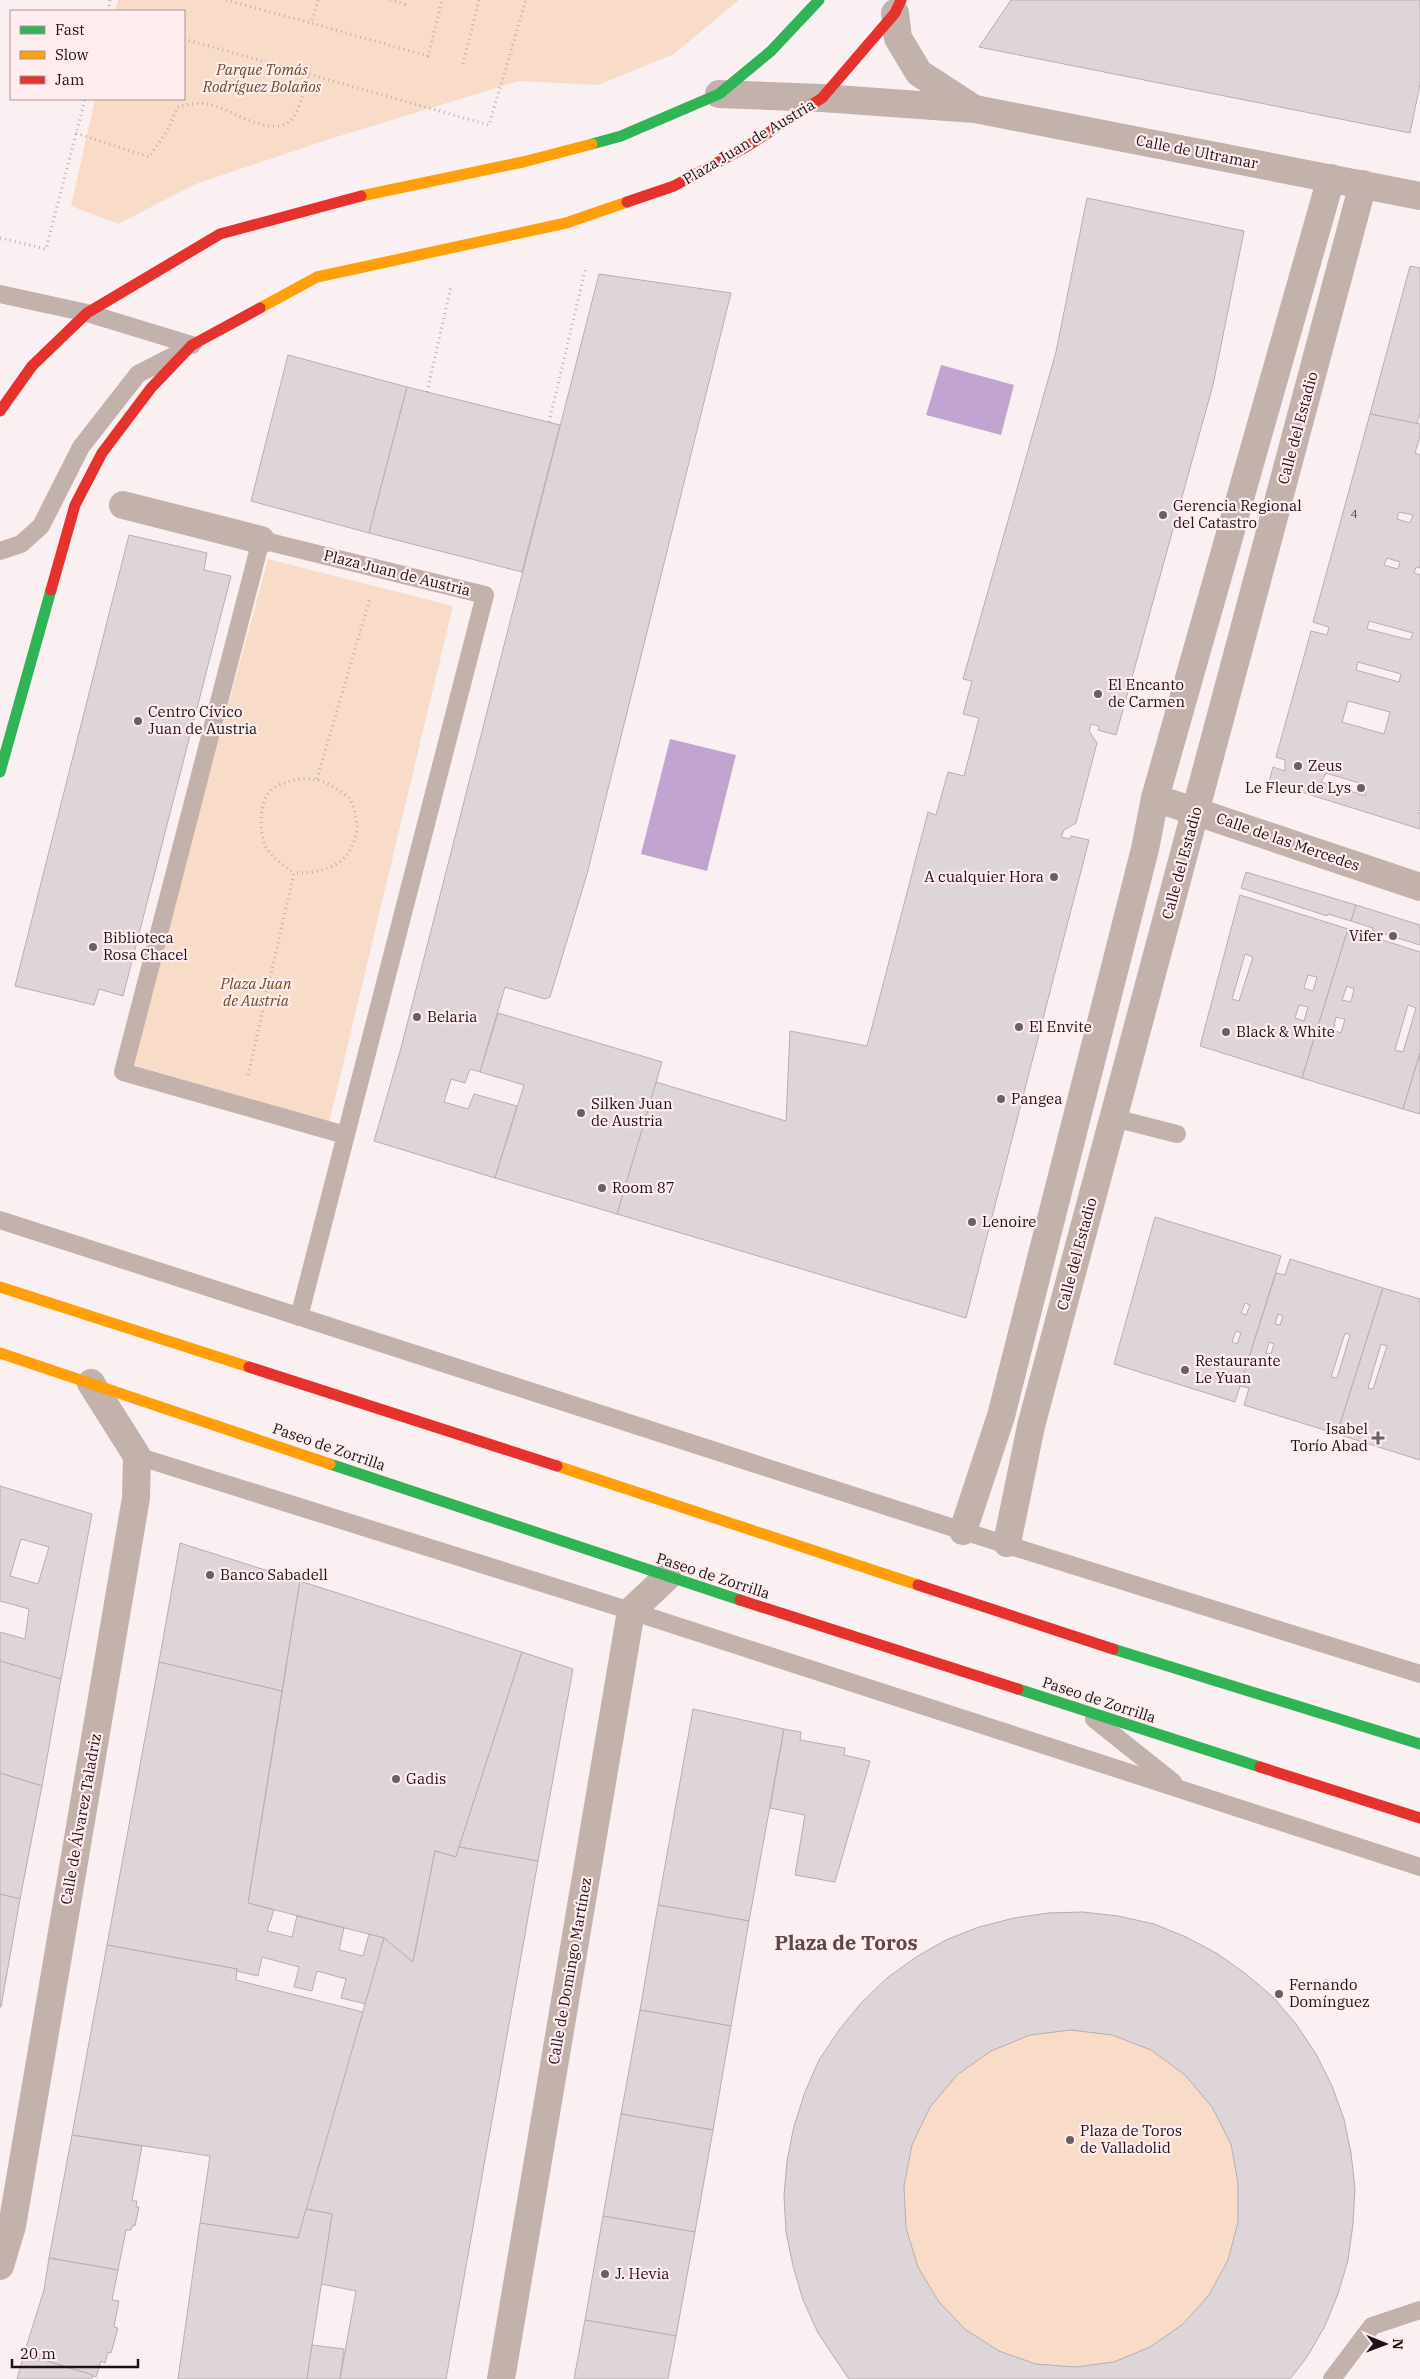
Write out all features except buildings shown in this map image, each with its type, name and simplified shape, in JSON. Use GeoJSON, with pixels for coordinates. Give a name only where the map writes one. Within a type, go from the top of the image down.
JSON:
{"type":"FeatureCollection","features":[{"type":"Feature","properties":{"kind":"main road","name":"Plaza Juan de Austria"},"geometry":{"type":"LineString","coordinates":[[0,411],[32,366],[87,313],[220,234],[342,200],[523,162],[612,138],[719,94],[771,51],[819,0]]}},
{"type":"Feature","properties":{"kind":"main road","name":"Plaza Juan de Austria"},"geometry":{"type":"LineString","coordinates":[[0,772],[75,504],[108,446],[151,388],[192,346],[318,277],[566,222],[674,186],[746,147],[822,98],[898,6]]}},
{"type":"Feature","properties":{"kind":"main road"},"geometry":{"type":"LineString","coordinates":[[0,1287],[748,1528],[1118,1651],[1420,1744]]}},
{"type":"Feature","properties":{"kind":"main road","name":"Paseo de Zorrilla"},"geometry":{"type":"LineString","coordinates":[[0,1353],[667,1577],[1420,1818]]}},
{"type":"Feature","properties":{"kind":"street","name":"Calle de Ultramar"},"geometry":{"type":"LineString","coordinates":[[898,6],[898,38],[919,73],[975,109]]}},
{"type":"Feature","properties":{"kind":"street","name":"Plaza Juan de Austria"},"geometry":{"type":"LineString","coordinates":[[719,94],[822,98]]}},
{"type":"Feature","properties":{"kind":"street","name":"Calle de Ultramar"},"geometry":{"type":"LineString","coordinates":[[822,98],[975,109],[1420,196]]}},
{"type":"Feature","properties":{"kind":"street"},"geometry":{"type":"LineString","coordinates":[[963,1531],[1001,1416],[1142,858],[1155,798],[1330,178]]}},
{"type":"Feature","properties":{"kind":"street","name":"Calle del Estadio"},"geometry":{"type":"LineString","coordinates":[[1007,1543],[1031,1426],[1363,184]]}},
{"type":"Feature","properties":{"kind":"street","name":"Plaza Juan de Austria"},"geometry":{"type":"LineString","coordinates":[[123,505],[262,540]]}},
{"type":"Feature","properties":{"kind":"street","name":"Calle de las Mercedes"},"geometry":{"type":"LineString","coordinates":[[1155,798],[1420,887]]}},
{"type":"Feature","properties":{"kind":"street"},"geometry":{"type":"LineString","coordinates":[[91,1383],[137,1456]]}},
{"type":"Feature","properties":{"kind":"street","name":"Calle de Álvarez Taladriz"},"geometry":{"type":"LineString","coordinates":[[0,2266],[12,2226],[133,1518],[136,1498],[137,1456]]}},
{"type":"Feature","properties":{"kind":"street"},"geometry":{"type":"LineString","coordinates":[[631,1611],[667,1577]]}},
{"type":"Feature","properties":{"kind":"street","name":"Calle de Domingo Martínez"},"geometry":{"type":"LineString","coordinates":[[501,2379],[631,1611]]}},
{"type":"Feature","properties":{"kind":"lane"},"geometry":{"type":"LineString","coordinates":[[0,294],[87,313],[192,346]]}},
{"type":"Feature","properties":{"kind":"lane"},"geometry":{"type":"LineString","coordinates":[[0,551],[21,544],[41,526],[81,446],[138,374],[192,346]]}},
{"type":"Feature","properties":{"kind":"lane"},"geometry":{"type":"LineString","coordinates":[[262,540],[123,1072],[346,1135],[299,1317]]}},
{"type":"Feature","properties":{"kind":"lane","name":"Plaza Juan de Austria"},"geometry":{"type":"LineString","coordinates":[[262,540],[485,595],[346,1135]]}},
{"type":"Feature","properties":{"kind":"lane"},"geometry":{"type":"LineString","coordinates":[[1114,1118],[1176,1134]]}},
{"type":"Feature","properties":{"kind":"lane"},"geometry":{"type":"LineString","coordinates":[[0,1220],[963,1531],[1007,1543],[1420,1674]]}},
{"type":"Feature","properties":{"kind":"lane"},"geometry":{"type":"LineString","coordinates":[[137,1456],[631,1611],[1420,1867]]}},
{"type":"Feature","properties":{"kind":"lane"},"geometry":{"type":"LineString","coordinates":[[1083,1711],[1183,1790]]}},
{"type":"Feature","properties":{"kind":"lane"},"geometry":{"type":"LineString","coordinates":[[1332,2379],[1372,2326],[1420,2310]]}},
{"type":"Feature","properties":{"kind":"path"},"geometry":{"type":"LineString","coordinates":[[226,0],[428,56],[442,0]]}},
{"type":"Feature","properties":{"kind":"path"},"geometry":{"type":"LineString","coordinates":[[311,23],[318,0]]}},
{"type":"Feature","properties":{"kind":"path"},"geometry":{"type":"LineString","coordinates":[[390,0],[405,4],[406,0]]}},
{"type":"Feature","properties":{"kind":"path"},"geometry":{"type":"LineString","coordinates":[[464,64],[479,0]]}},
{"type":"Feature","properties":{"kind":"path"},"geometry":{"type":"LineString","coordinates":[[185,39],[489,125],[526,0]]}},
{"type":"Feature","properties":{"kind":"path"},"geometry":{"type":"LineString","coordinates":[[76,133],[149,157],[169,128],[178,107],[196,102],[215,106],[260,125],[281,126],[295,115],[310,73]]}},
{"type":"Feature","properties":{"kind":"path"},"geometry":{"type":"LineString","coordinates":[[0,238],[46,249],[85,100]]}},
{"type":"Feature","properties":{"kind":"path"},"geometry":{"type":"LineString","coordinates":[[549,422],[586,267]]}},
{"type":"Feature","properties":{"kind":"path"},"geometry":{"type":"LineString","coordinates":[[427,392],[451,287]]}},
{"type":"Feature","properties":{"kind":"path"},"geometry":{"type":"LineString","coordinates":[[317,779],[379,568]]}},
{"type":"Feature","properties":{"kind":"path"},"geometry":{"type":"LineString","coordinates":[[295,779],[317,779],[349,798],[357,821],[356,839],[346,858],[331,867],[315,873],[294,873],[267,848],[261,827],[262,805],[276,786],[295,779]]}},
{"type":"Feature","properties":{"kind":"path"},"geometry":{"type":"LineString","coordinates":[[240,1105],[294,873]]}},
{"type":"Feature","properties":{"kind":"green space","name":"Parque Tomás Rodríguez Bolaños"},"geometry":{"type":"Polygon","coordinates":[[[118,0],[739,0],[674,54],[598,85],[519,81],[330,139],[196,184],[118,224],[71,206],[95,100],[185,100],[185,10],[115,10],[118,0]]]}},
{"type":"Feature","properties":{"kind":"green space","name":"Plaza Juan de Austria"},"geometry":{"type":"Polygon","coordinates":[[[268,559],[453,606],[329,1123],[131,1064],[268,559]]]}},
{"type":"Feature","properties":{"kind":"green space","name":"Plaza de Toros de Valladolid"},"geometry":{"type":"Polygon","coordinates":[[[1083,1912],[1154,1924],[1186,1937],[1218,1954],[1273,1997],[1296,2024],[1316,2054],[1332,2086],[1355,2189],[1348,2260],[1290,2379],[849,2379],[818,2331],[797,2280],[786,2226],[786,2173],[796,2120],[816,2069],[846,2023],[886,1982],[930,1948],[964,1932],[997,1922],[1048,1914],[1083,1912]]]}},
{"type":"Feature","properties":{"kind":"shaded area"},"geometry":{"type":"Polygon","coordinates":[[[941,365],[1014,385],[1001,435],[926,415],[941,365]]]}},
{"type":"Feature","properties":{"kind":"shaded area"},"geometry":{"type":"Polygon","coordinates":[[[670,739],[736,755],[707,871],[641,854],[670,739]]]}},
{"type":"Feature","properties":{"kind":"traffic: fast"},"geometry":{"type":"LineString","coordinates":[[592,144],[621,136],[719,94],[771,51],[819,0]]}},
{"type":"Feature","properties":{"kind":"traffic: fast"},"geometry":{"type":"LineString","coordinates":[[0,772],[51,590]]}},
{"type":"Feature","properties":{"kind":"traffic: fast"},"geometry":{"type":"LineString","coordinates":[[330,1464],[740,1600]]}},
{"type":"Feature","properties":{"kind":"traffic: fast"},"geometry":{"type":"LineString","coordinates":[[1113,1649],[1420,1744]]}},
{"type":"Feature","properties":{"kind":"traffic: fast"},"geometry":{"type":"LineString","coordinates":[[1018,1689],[1260,1767]]}},
{"type":"Feature","properties":{"kind":"traffic: slow"},"geometry":{"type":"LineString","coordinates":[[361,196],[523,162],[592,144]]}},
{"type":"Feature","properties":{"kind":"traffic: slow"},"geometry":{"type":"LineString","coordinates":[[260,308],[317,277],[566,223],[627,202]]}},
{"type":"Feature","properties":{"kind":"traffic: slow"},"geometry":{"type":"LineString","coordinates":[[0,1287],[249,1367]]}},
{"type":"Feature","properties":{"kind":"traffic: slow"},"geometry":{"type":"LineString","coordinates":[[0,1353],[330,1464]]}},
{"type":"Feature","properties":{"kind":"traffic: slow"},"geometry":{"type":"LineString","coordinates":[[557,1466],[918,1585]]}},
{"type":"Feature","properties":{"kind":"traffic: jam"},"geometry":{"type":"LineString","coordinates":[[627,202],[674,186],[746,147],[822,98],[895,13],[901,0]]}},
{"type":"Feature","properties":{"kind":"traffic: jam"},"geometry":{"type":"LineString","coordinates":[[0,411],[32,366],[87,313],[220,234],[361,196]]}},
{"type":"Feature","properties":{"kind":"traffic: jam"},"geometry":{"type":"LineString","coordinates":[[51,590],[75,505],[102,453],[151,388],[192,345],[260,308]]}},
{"type":"Feature","properties":{"kind":"traffic: jam"},"geometry":{"type":"LineString","coordinates":[[249,1367],[557,1466]]}},
{"type":"Feature","properties":{"kind":"traffic: jam"},"geometry":{"type":"LineString","coordinates":[[918,1585],[1113,1649]]}},
{"type":"Feature","properties":{"kind":"traffic: jam"},"geometry":{"type":"LineString","coordinates":[[740,1600],[1018,1689]]}},
{"type":"Feature","properties":{"kind":"traffic: jam"},"geometry":{"type":"LineString","coordinates":[[1260,1767],[1420,1818]]}},
{"type":"Feature","properties":{"kind":"place","name":"Gerencia Regional del Catastro"},"geometry":{"type":"Point","coordinates":[1163,515]}},
{"type":"Feature","properties":{"kind":"place","name":"El Encanto de Carmen"},"geometry":{"type":"Point","coordinates":[1098,694]}},
{"type":"Feature","properties":{"kind":"place","name":"Centro Cívico Juan de Austria"},"geometry":{"type":"Point","coordinates":[138,721]}},
{"type":"Feature","properties":{"kind":"place","name":"Zeus"},"geometry":{"type":"Point","coordinates":[1298,766]}},
{"type":"Feature","properties":{"kind":"place","name":"Le Fleur de Lys"},"geometry":{"type":"Point","coordinates":[1361,788]}},
{"type":"Feature","properties":{"kind":"place","name":"A cualquier Hora"},"geometry":{"type":"Point","coordinates":[1054,877]}},
{"type":"Feature","properties":{"kind":"place","name":"Vifer"},"geometry":{"type":"Point","coordinates":[1393,936]}},
{"type":"Feature","properties":{"kind":"place","name":"Biblioteca Rosa Chacel"},"geometry":{"type":"Point","coordinates":[93,947]}},
{"type":"Feature","properties":{"kind":"place","name":"Belaria"},"geometry":{"type":"Point","coordinates":[417,1017]}},
{"type":"Feature","properties":{"kind":"place","name":"El Envite"},"geometry":{"type":"Point","coordinates":[1019,1027]}},
{"type":"Feature","properties":{"kind":"place","name":"Black & White"},"geometry":{"type":"Point","coordinates":[1226,1032]}},
{"type":"Feature","properties":{"kind":"place","name":"Pangea"},"geometry":{"type":"Point","coordinates":[1001,1099]}},
{"type":"Feature","properties":{"kind":"place","name":"Silken Juan de Austria"},"geometry":{"type":"Point","coordinates":[581,1113]}},
{"type":"Feature","properties":{"kind":"place","name":"Room 87"},"geometry":{"type":"Point","coordinates":[602,1188]}},
{"type":"Feature","properties":{"kind":"place","name":"Lenoire"},"geometry":{"type":"Point","coordinates":[972,1222]}},
{"type":"Feature","properties":{"kind":"place","name":"Restaurante Le Yuan"},"geometry":{"type":"Point","coordinates":[1185,1370]}},
{"type":"Feature","properties":{"kind":"place","name":"Isabel Torío Abad"},"geometry":{"type":"Point","coordinates":[1378,1438]}},
{"type":"Feature","properties":{"kind":"place","name":"Banco Sabadell"},"geometry":{"type":"Point","coordinates":[210,1575]}},
{"type":"Feature","properties":{"kind":"place","name":"Gadis"},"geometry":{"type":"Point","coordinates":[396,1779]}},
{"type":"Feature","properties":{"kind":"place","name":"Fernando Domínguez"},"geometry":{"type":"Point","coordinates":[1279,1994]}},
{"type":"Feature","properties":{"kind":"place","name":"Plaza de Toros de Valladolid"},"geometry":{"type":"Point","coordinates":[1070,2140]}},
{"type":"Feature","properties":{"kind":"place","name":"J. Hevia"},"geometry":{"type":"Point","coordinates":[605,2274]}},
{"type":"Feature","properties":{"kind":"district","name":"Plaza de Toros"},"geometry":{"type":"Point","coordinates":[846,1943]}}]}
